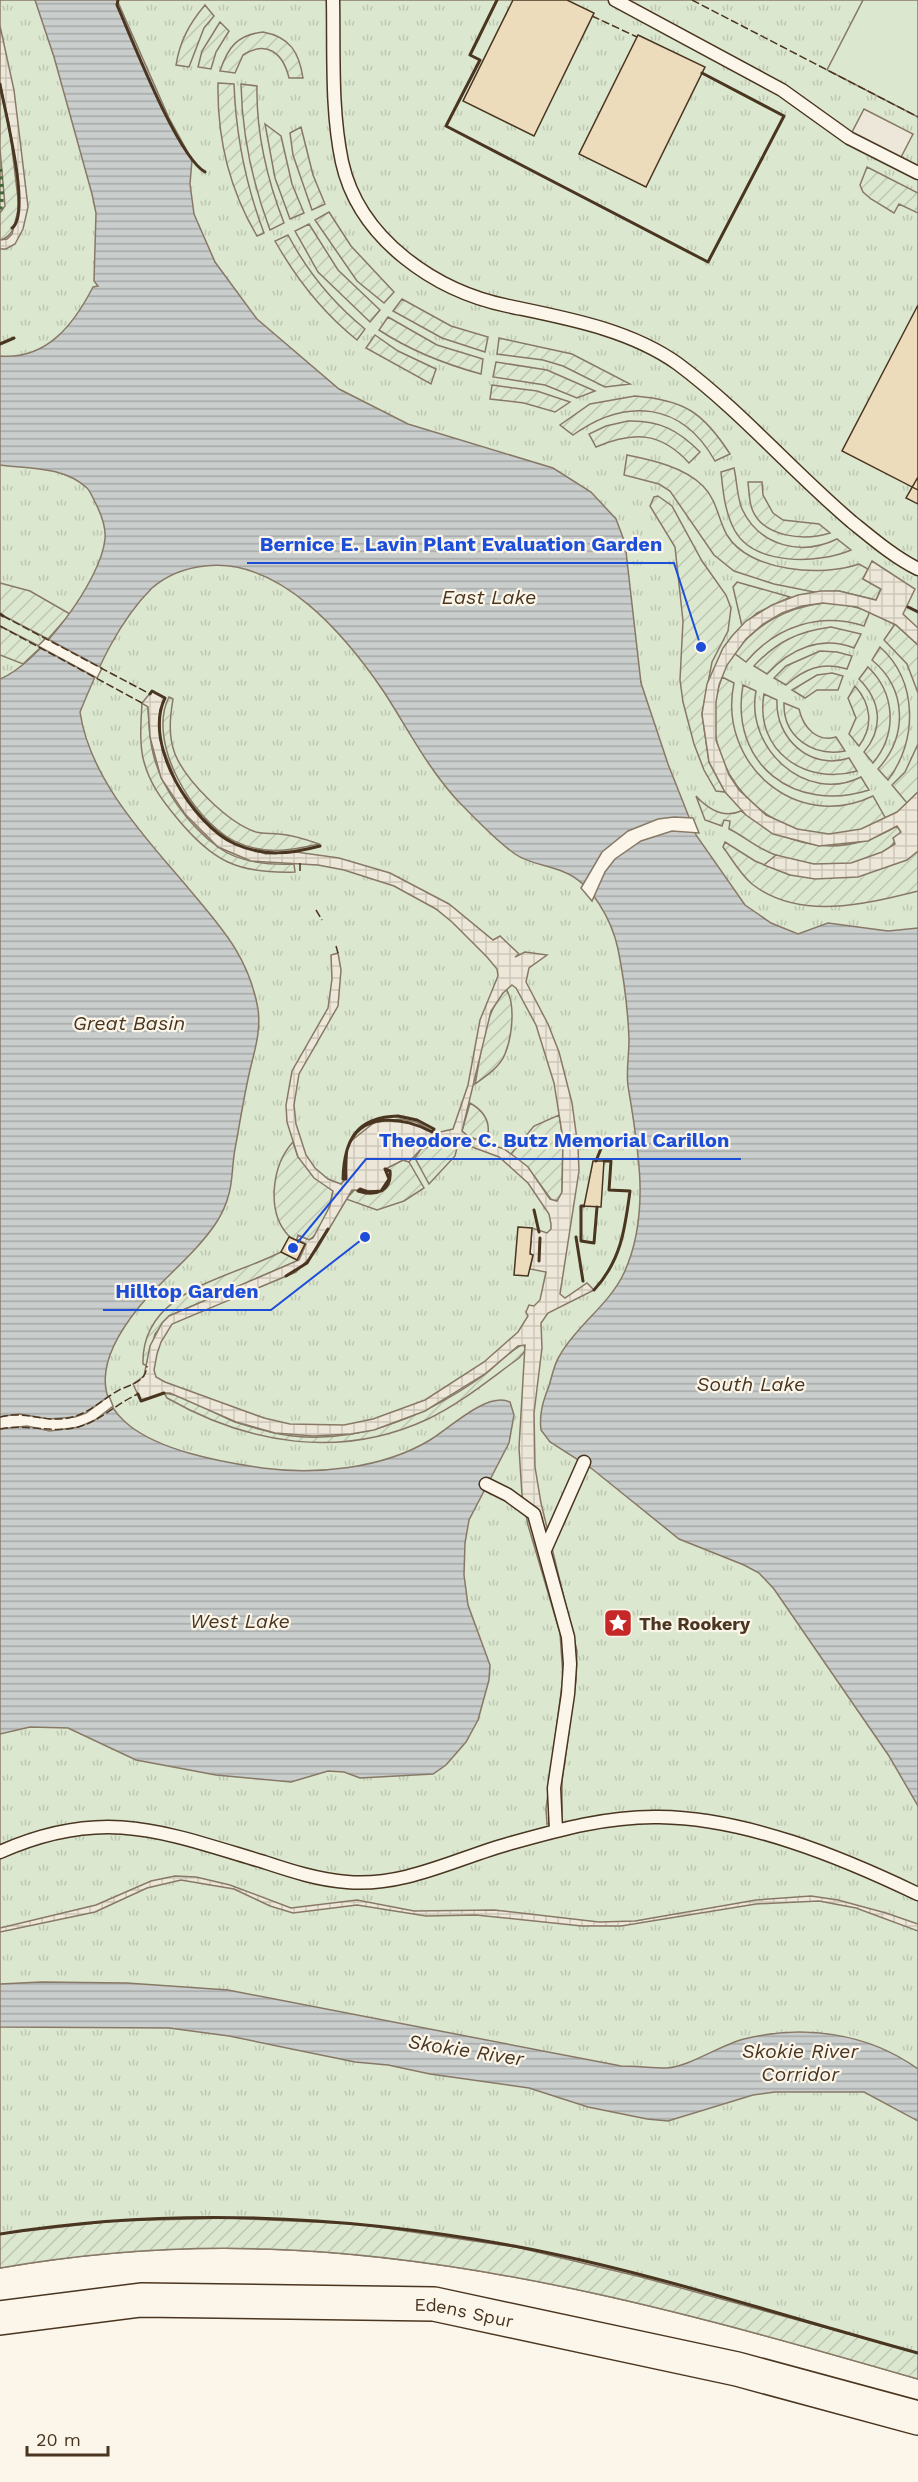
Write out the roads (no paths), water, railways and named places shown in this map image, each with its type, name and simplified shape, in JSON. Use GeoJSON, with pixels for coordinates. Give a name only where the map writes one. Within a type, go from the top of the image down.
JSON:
{"type":"FeatureCollection","features":[{"type":"Feature","properties":{"kind":"highway","name":"Edens Spur"},"geometry":{"type":"LineString","coordinates":[[0,2318],[141,2300],[434,2304],[737,2369],[918,2418]]}},
{"type":"Feature","properties":{"kind":"lane"},"geometry":{"type":"LineString","coordinates":[[333,0],[337,130],[343,165],[370,222],[388,244],[411,264],[443,283],[500,304],[618,334],[649,347],[676,363],[727,404],[822,496],[878,543],[918,569]]}},
{"type":"Feature","properties":{"kind":"lane"},"geometry":{"type":"LineString","coordinates":[[615,0],[782,90],[849,138],[918,173]]}},
{"type":"Feature","properties":{"kind":"lane"},"geometry":{"type":"LineString","coordinates":[[545,1550],[584,1462]]}},
{"type":"Feature","properties":{"kind":"lane"},"geometry":{"type":"LineString","coordinates":[[486,1484],[508,1495],[534,1514],[568,1637],[570,1664],[554,1788],[556,1830]]}},
{"type":"Feature","properties":{"kind":"lane"},"geometry":{"type":"LineString","coordinates":[[0,1852],[80,1827],[136,1827],[163,1831],[326,1879],[377,1883],[411,1876],[556,1830],[630,1818],[660,1817],[706,1823],[788,1840],[827,1853],[918,1894]]}},
{"type":"Feature","properties":{"kind":"water"},"geometry":{"type":"Polygon","coordinates":[[[35,0],[117,0],[169,118],[192,160],[190,184],[194,214],[215,262],[257,319],[339,389],[408,424],[553,468],[591,492],[616,519],[625,543],[641,683],[668,764],[696,835],[745,905],[771,923],[798,934],[828,923],[888,931],[918,928],[918,1806],[889,1756],[774,1589],[759,1573],[679,1539],[591,1468],[550,1442],[541,1430],[542,1408],[558,1359],[575,1334],[618,1284],[632,1251],[637,1228],[640,1180],[627,1081],[629,1040],[627,1006],[618,949],[606,915],[592,894],[574,877],[515,854],[457,800],[427,761],[384,692],[351,647],[330,625],[285,587],[259,574],[233,567],[191,568],[170,576],[152,588],[119,631],[102,662],[80,712],[95,761],[122,807],[212,916],[241,958],[254,990],[259,1017],[257,1040],[234,1155],[230,1192],[225,1206],[210,1232],[139,1307],[113,1347],[105,1379],[112,1405],[130,1426],[157,1441],[189,1453],[226,1462],[283,1470],[348,1468],[391,1458],[430,1440],[480,1406],[501,1400],[510,1402],[514,1415],[509,1443],[469,1520],[465,1543],[464,1575],[468,1605],[490,1665],[489,1680],[478,1720],[466,1742],[446,1765],[433,1774],[360,1778],[344,1772],[328,1771],[291,1782],[216,1775],[136,1760],[68,1728],[30,1727],[0,1734],[0,679],[32,657],[65,619],[92,576],[101,556],[105,539],[104,526],[91,494],[78,481],[57,472],[0,465],[0,356],[17,356],[45,346],[68,326],[93,287],[98,286],[94,281],[96,213],[92,194],[54,57],[35,0]]]}},
{"type":"Feature","properties":{"kind":"water","name":"Skokie River Corridor"},"geometry":{"type":"Polygon","coordinates":[[[127,1983],[228,1990],[621,2066],[667,2068],[696,2060],[744,2039],[767,2035],[812,2032],[835,2035],[878,2047],[918,2069],[918,2121],[864,2092],[775,2092],[753,2095],[668,2121],[647,2119],[588,2107],[529,2088],[430,2074],[388,2065],[355,2062],[229,2036],[169,2028],[0,2027],[0,1984],[127,1983]]]}},
{"type":"Feature","properties":{"kind":"place","name":"Bernice E. Lavin Plant Evaluation Garden"},"geometry":{"type":"Point","coordinates":[701,647]}},
{"type":"Feature","properties":{"kind":"place","name":"Hilltop Garden"},"geometry":{"type":"Point","coordinates":[365,1237]}},
{"type":"Feature","properties":{"kind":"place","name":"Theodore C. Butz Memorial Carillon"},"geometry":{"type":"Point","coordinates":[293,1248]}},
{"type":"Feature","properties":{"kind":"place","name":"The Rookery"},"geometry":{"type":"Point","coordinates":[618,1623]}},
{"type":"Feature","properties":{"kind":"water label","name":"East Lake"},"geometry":{"type":"Point","coordinates":[489,597]}},
{"type":"Feature","properties":{"kind":"water label","name":"Great Basin"},"geometry":{"type":"Point","coordinates":[129,1023]}},
{"type":"Feature","properties":{"kind":"water label","name":"South Lake"},"geometry":{"type":"Point","coordinates":[751,1384]}},
{"type":"Feature","properties":{"kind":"water label","name":"West Lake"},"geometry":{"type":"Point","coordinates":[240,1621]}},
{"type":"Feature","properties":{"kind":"water label","name":"Skokie River"},"geometry":{"type":"Point","coordinates":[466,2050]}}]}
